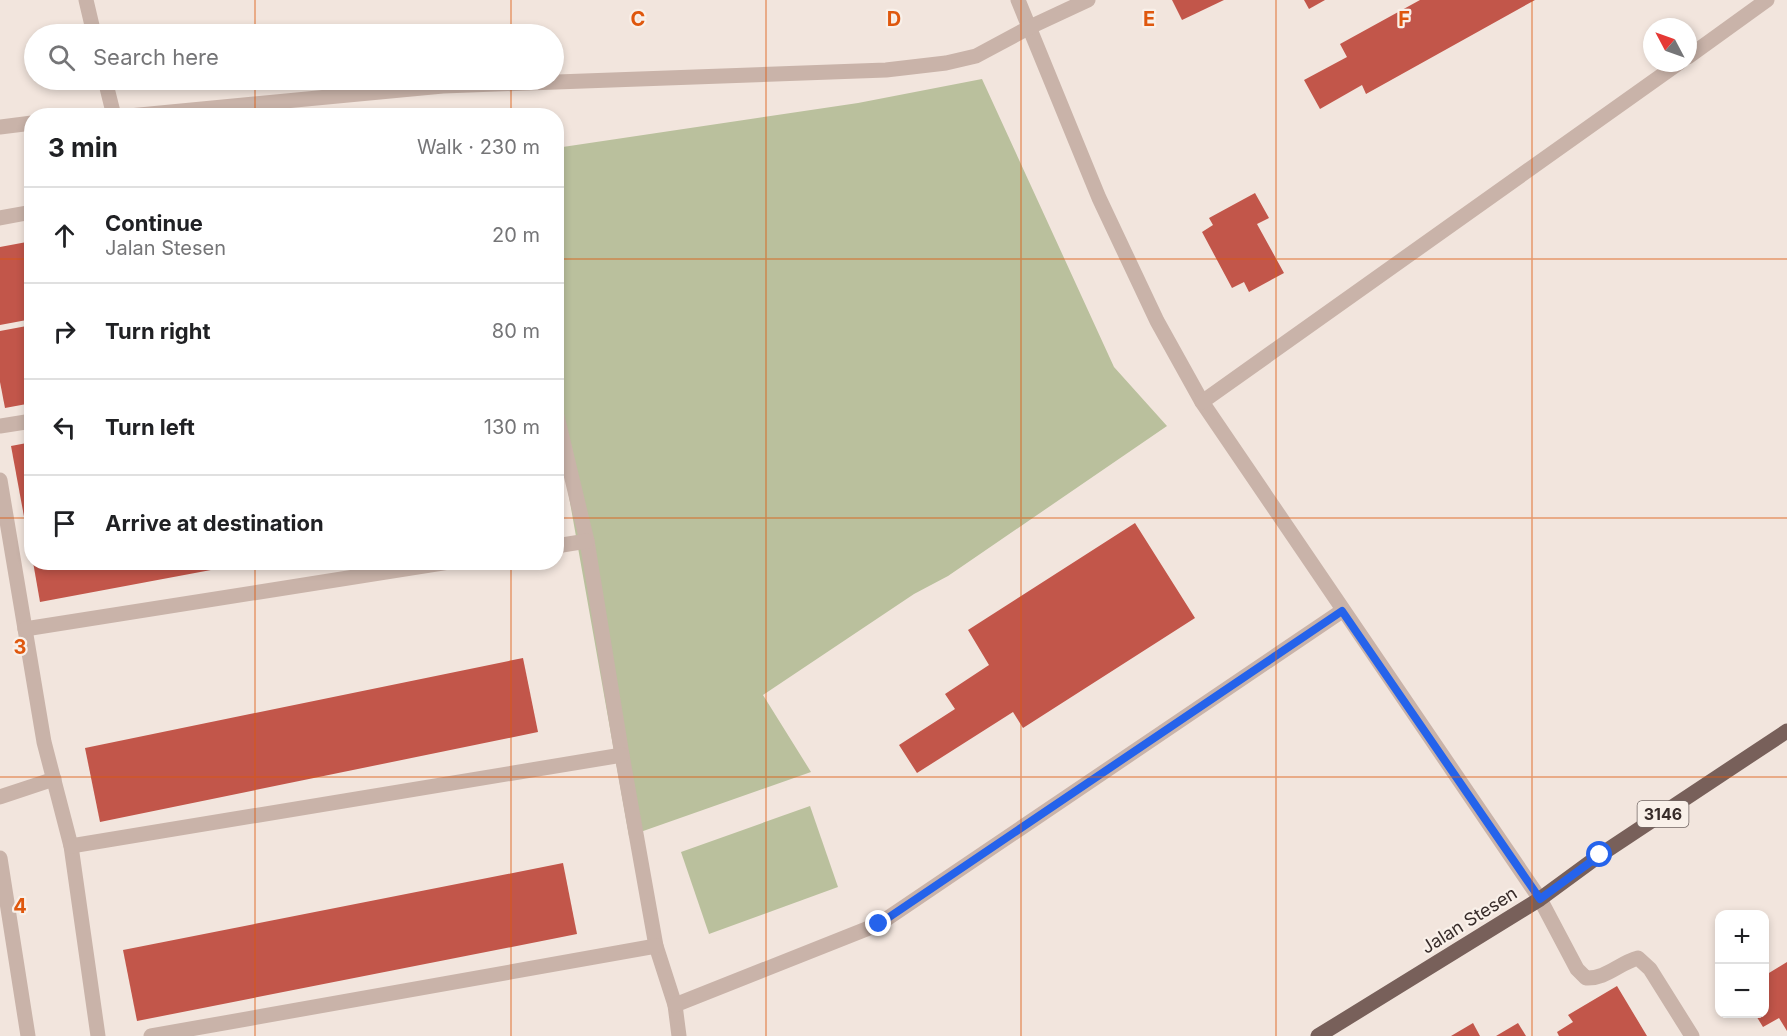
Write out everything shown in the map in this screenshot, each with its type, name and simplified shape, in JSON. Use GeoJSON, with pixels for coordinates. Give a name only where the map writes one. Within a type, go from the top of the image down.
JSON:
{"type":"FeatureCollection","features":[{"type":"Feature","properties":{"kind":"main road","name":"Jalan Stesen"},"geometry":{"type":"LineString","coordinates":[[1318,1036],[1540,899],[1600,855],[1787,731]]}},
{"type":"Feature","properties":{"kind":"street"},"geometry":{"type":"LineString","coordinates":[[86,0],[92,24]]}},
{"type":"Feature","properties":{"kind":"street"},"geometry":{"type":"LineString","coordinates":[[1018,0],[1099,198],[1157,321],[1202,402],[1540,899],[1577,969],[1586,978],[1599,978],[1627,961],[1638,958],[1650,969],[1692,1036]]}},
{"type":"Feature","properties":{"kind":"street"},"geometry":{"type":"LineString","coordinates":[[564,82],[886,70],[946,63],[976,56],[1088,0]]}},
{"type":"Feature","properties":{"kind":"street"},"geometry":{"type":"LineString","coordinates":[[1697,51],[1767,0]]}},
{"type":"Feature","properties":{"kind":"street"},"geometry":{"type":"LineString","coordinates":[[1202,402],[1666,72]]}},
{"type":"Feature","properties":{"kind":"street"},"geometry":{"type":"LineString","coordinates":[[108,90],[112,108]]}},
{"type":"Feature","properties":{"kind":"street"},"geometry":{"type":"LineString","coordinates":[[213,108],[401,90]]}},
{"type":"Feature","properties":{"kind":"street"},"geometry":{"type":"LineString","coordinates":[[0,127],[24,124]]}},
{"type":"Feature","properties":{"kind":"street"},"geometry":{"type":"LineString","coordinates":[[0,218],[24,214]]}},
{"type":"Feature","properties":{"kind":"street"},"geometry":{"type":"LineString","coordinates":[[0,426],[24,422]]}},
{"type":"Feature","properties":{"kind":"street"},"geometry":{"type":"LineString","coordinates":[[564,446],[586,541],[656,946],[675,1005],[679,1036]]}},
{"type":"Feature","properties":{"kind":"street"},"geometry":{"type":"LineString","coordinates":[[0,480],[44,742],[71,846],[98,1036]]}},
{"type":"Feature","properties":{"kind":"street"},"geometry":{"type":"LineString","coordinates":[[564,545],[586,541]]}},
{"type":"Feature","properties":{"kind":"street"},"geometry":{"type":"LineString","coordinates":[[26,629],[398,570]]}},
{"type":"Feature","properties":{"kind":"street"},"geometry":{"type":"LineString","coordinates":[[675,1005],[879,924],[1342,611]]}},
{"type":"Feature","properties":{"kind":"street"},"geometry":{"type":"LineString","coordinates":[[71,846],[622,755]]}},
{"type":"Feature","properties":{"kind":"street"},"geometry":{"type":"LineString","coordinates":[[0,797],[54,779]]}},
{"type":"Feature","properties":{"kind":"street"},"geometry":{"type":"LineString","coordinates":[[0,858],[28,1036]]}},
{"type":"Feature","properties":{"kind":"street"},"geometry":{"type":"LineString","coordinates":[[151,1036],[656,946]]}},
{"type":"Feature","properties":{"kind":"green space"},"geometry":{"type":"Polygon","coordinates":[[[982,79],[1114,367],[1167,426],[948,576],[914,594],[763,695],[811,772],[629,836],[564,469],[564,147],[858,103],[982,79]]]}},
{"type":"Feature","properties":{"kind":"green space"},"geometry":{"type":"Polygon","coordinates":[[[810,806],[838,887],[709,934],[681,852],[810,806]]]}},
{"type":"Feature","properties":{"kind":"building"},"geometry":{"type":"Polygon","coordinates":[[[1172,0],[1224,0],[1182,20],[1172,0]]]}},
{"type":"Feature","properties":{"kind":"building"},"geometry":{"type":"Polygon","coordinates":[[[1304,0],[1325,0],[1309,9],[1304,0]]]}},
{"type":"Feature","properties":{"kind":"building"},"geometry":{"type":"Polygon","coordinates":[[[1420,0],[1535,0],[1366,94],[1362,85],[1320,109],[1304,80],[1347,57],[1340,44],[1420,0]]]}},
{"type":"Feature","properties":{"kind":"building"},"geometry":{"type":"Polygon","coordinates":[[[1255,193],[1269,218],[1257,224],[1284,273],[1249,292],[1244,282],[1232,288],[1202,232],[1213,225],[1209,218],[1255,193]]]}},
{"type":"Feature","properties":{"kind":"building"},"geometry":{"type":"Polygon","coordinates":[[[24,242],[24,320],[0,325],[0,247],[24,242]]]}},
{"type":"Feature","properties":{"kind":"building"},"geometry":{"type":"Polygon","coordinates":[[[24,326],[24,404],[5,408],[0,382],[0,331],[24,326]]]}},
{"type":"Feature","properties":{"kind":"building"},"geometry":{"type":"Polygon","coordinates":[[[24,444],[24,517],[11,446],[24,444]]]}},
{"type":"Feature","properties":{"kind":"building"},"geometry":{"type":"Polygon","coordinates":[[[1135,523],[1195,618],[1023,728],[1013,712],[917,773],[899,745],[955,709],[945,694],[989,665],[968,630],[1135,523]]]}},
{"type":"Feature","properties":{"kind":"building"},"geometry":{"type":"Polygon","coordinates":[[[34,570],[211,570],[40,602],[34,570]]]}},
{"type":"Feature","properties":{"kind":"building"},"geometry":{"type":"Polygon","coordinates":[[[523,658],[538,732],[100,822],[85,748],[523,658]]]}},
{"type":"Feature","properties":{"kind":"building"},"geometry":{"type":"Polygon","coordinates":[[[563,863],[577,934],[137,1021],[123,950],[563,863]]]}},
{"type":"Feature","properties":{"kind":"building"},"geometry":{"type":"Polygon","coordinates":[[[1787,962],[1787,1031],[1779,1018],[1763,1027],[1757,1018],[1769,1018],[1769,973],[1787,962]]]}},
{"type":"Feature","properties":{"kind":"building"},"geometry":{"type":"Polygon","coordinates":[[[1617,986],[1647,1036],[1559,1036],[1557,1032],[1573,1022],[1568,1015],[1617,986]]]}},
{"type":"Feature","properties":{"kind":"building"},"geometry":{"type":"Polygon","coordinates":[[[1473,1023],[1480,1036],[1451,1036],[1473,1023]]]}},
{"type":"Feature","properties":{"kind":"building"},"geometry":{"type":"Polygon","coordinates":[[[1518,1023],[1526,1036],[1496,1036],[1518,1023]]]}},
{"type":"Feature","properties":{"kind":"route"},"geometry":{"type":"LineString","coordinates":[[879,924],[1342,611],[1540,899],[1600,855]]}}]}
